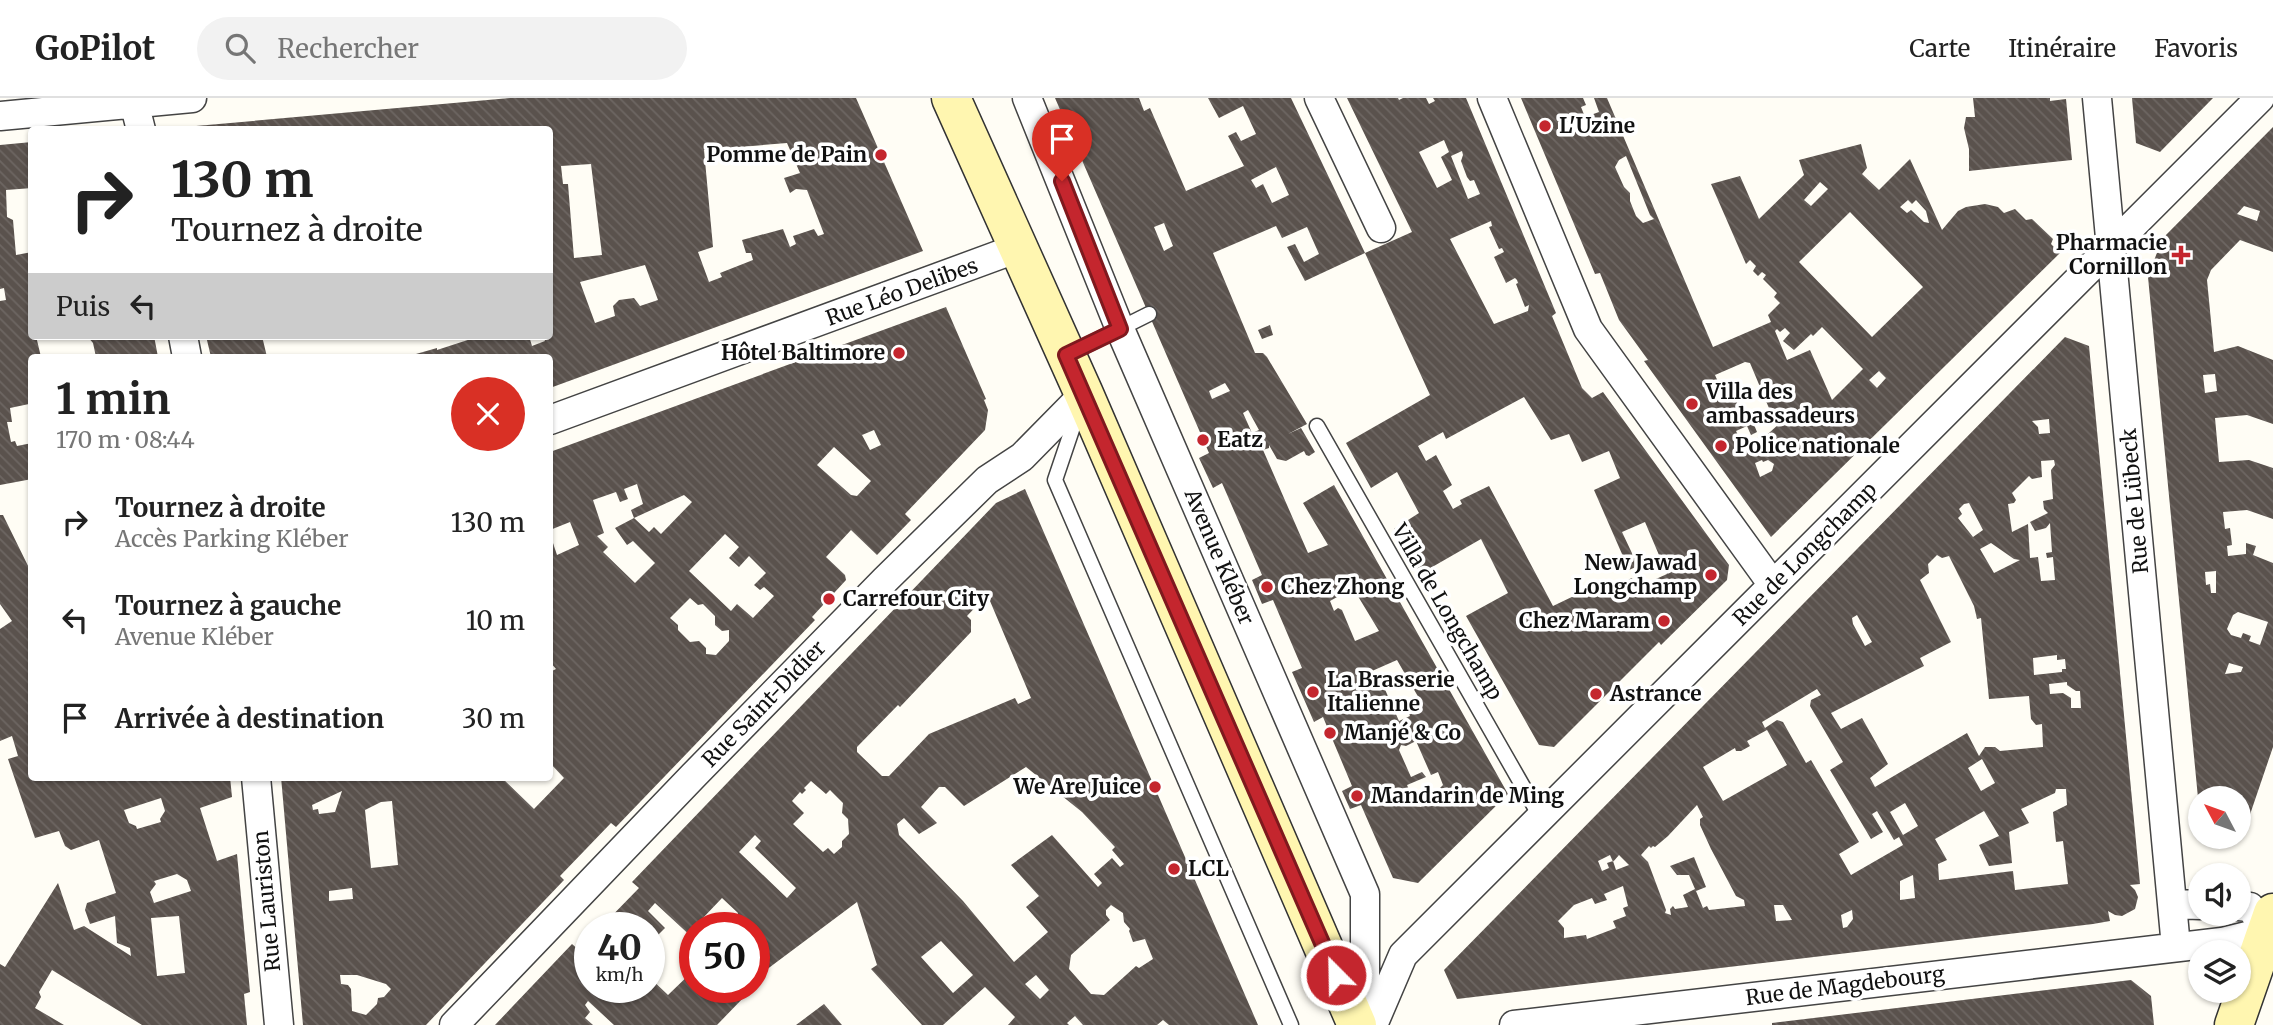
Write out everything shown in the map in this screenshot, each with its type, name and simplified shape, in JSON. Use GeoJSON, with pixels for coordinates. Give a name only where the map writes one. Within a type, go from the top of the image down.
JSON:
{"type":"FeatureCollection","features":[{"type":"Feature","properties":{"kind":"main road"},"geometry":{"type":"LineString","coordinates":[[951,98],[1084,394],[1357,1025]]}},
{"type":"Feature","properties":{"kind":"main road"},"geometry":{"type":"LineString","coordinates":[[2234,1025],[2270,922]]}},
{"type":"Feature","properties":{"kind":"street"},"geometry":{"type":"LineString","coordinates":[[0,116],[136,110],[192,98]]}},
{"type":"Feature","properties":{"kind":"street","name":"Avenue Kléber"},"geometry":{"type":"LineString","coordinates":[[1027,98],[1055,130],[1120,329],[1365,894],[1365,1025]]}},
{"type":"Feature","properties":{"kind":"street"},"geometry":{"type":"LineString","coordinates":[[1319,98],[1381,228]]}},
{"type":"Feature","properties":{"kind":"street"},"geometry":{"type":"LineString","coordinates":[[1492,98],[1588,329],[1773,585]]}},
{"type":"Feature","properties":{"kind":"street","name":"Rue de Lübeck"},"geometry":{"type":"LineString","coordinates":[[2097,98],[2111,249],[2187,904]]}},
{"type":"Feature","properties":{"kind":"street","name":"Rue de Longchamp"},"geometry":{"type":"LineString","coordinates":[[1373,1025],[1403,955],[2260,98]]}},
{"type":"Feature","properties":{"kind":"street","name":"Rue Léo Delibes"},"geometry":{"type":"LineString","coordinates":[[553,419],[1018,248]]}},
{"type":"Feature","properties":{"kind":"street","name":"Rue Saint-Didier"},"geometry":{"type":"LineString","coordinates":[[454,1025],[885,580],[987,480],[1023,457],[1084,394]]}},
{"type":"Feature","properties":{"kind":"street","name":"Rue Lauriston"},"geometry":{"type":"LineString","coordinates":[[256,781],[279,1025]]}},
{"type":"Feature","properties":{"kind":"street"},"geometry":{"type":"LineString","coordinates":[[2176,947],[2187,904]]}},
{"type":"Feature","properties":{"kind":"street"},"geometry":{"type":"LineString","coordinates":[[2251,908],[2270,922]]}},
{"type":"Feature","properties":{"kind":"street","name":"Rue de Magdebourg"},"geometry":{"type":"LineString","coordinates":[[1514,1025],[2222,942],[2270,922]]}},
{"type":"Feature","properties":{"kind":"lane"},"geometry":{"type":"LineString","coordinates":[[1066,355],[1149,314]]}},
{"type":"Feature","properties":{"kind":"lane"},"geometry":{"type":"LineString","coordinates":[[1084,394],[1055,480],[1291,1025]]}},
{"type":"Feature","properties":{"kind":"lane","name":"Villa de Longchamp"},"geometry":{"type":"LineString","coordinates":[[1317,426],[1541,818]]}},
{"type":"Feature","properties":{"kind":"building"},"geometry":{"type":"Polygon","coordinates":[[[510,98],[856,98],[923,251],[553,387],[553,354],[416,354],[468,340],[530,340],[532,346],[553,340],[553,126],[196,126],[510,98]],[[787,143],[704,150],[713,247],[698,252],[709,282],[722,277],[720,273],[753,260],[751,253],[746,253],[742,240],[783,229],[790,247],[796,244],[793,236],[814,229],[818,236],[824,234],[807,190],[796,189],[790,193],[784,178],[800,173],[787,143]],[[591,164],[561,166],[563,184],[568,184],[574,258],[602,255],[591,164]],[[645,265],[580,282],[595,323],[615,316],[613,306],[619,300],[634,298],[640,306],[658,300],[645,265]]]}},
{"type":"Feature","properties":{"kind":"building"},"geometry":{"type":"Polygon","coordinates":[[[1055,98],[1139,98],[1144,111],[1150,108],[1186,191],[1244,166],[1228,136],[1236,132],[1241,141],[1256,134],[1243,106],[1219,118],[1208,98],[1291,98],[1365,253],[1305,281],[1287,247],[1295,244],[1304,262],[1319,254],[1307,227],[1282,238],[1276,226],[1213,253],[1255,353],[1263,353],[1267,357],[1307,424],[1288,434],[1301,428],[1315,452],[1309,456],[1304,451],[1286,461],[1277,459],[1269,445],[1269,448],[1263,450],[1308,553],[1328,545],[1303,503],[1334,485],[1508,794],[1418,883],[1393,878],[1361,805],[1350,809],[1342,791],[1352,786],[1323,717],[1314,722],[1292,672],[1302,668],[1273,600],[1262,604],[1252,580],[1262,575],[1222,483],[1213,488],[1199,458],[1209,453],[1055,98]],[[1276,167],[1251,180],[1256,188],[1263,184],[1272,203],[1289,195],[1276,167]],[[1164,223],[1154,227],[1164,251],[1173,246],[1164,223]],[[1225,383],[1209,391],[1212,399],[1230,391],[1225,383]],[[1248,410],[1243,413],[1252,433],[1259,430],[1248,410]],[[1353,588],[1330,601],[1334,611],[1338,608],[1342,610],[1355,641],[1379,631],[1353,588]],[[1397,660],[1372,671],[1368,677],[1372,686],[1383,685],[1399,721],[1410,716],[1406,707],[1420,700],[1397,660]],[[1416,741],[1406,746],[1401,745],[1399,750],[1411,777],[1422,772],[1426,777],[1407,785],[1416,806],[1421,807],[1443,785],[1438,772],[1431,775],[1416,741]]]}},
{"type":"Feature","properties":{"kind":"building"},"geometry":{"type":"Polygon","coordinates":[[[1347,98],[1426,98],[1429,104],[1435,101],[1433,98],[1466,98],[1556,313],[1552,316],[1582,388],[1592,398],[1603,392],[1729,565],[1727,580],[1661,645],[1659,642],[1554,747],[1539,745],[1466,616],[1508,593],[1481,539],[1420,574],[1394,529],[1419,513],[1397,472],[1371,488],[1346,443],[1430,395],[1365,253],[1412,232],[1347,98]],[[1444,140],[1419,152],[1437,188],[1452,180],[1441,157],[1449,152],[1444,140]],[[1462,151],[1451,156],[1468,199],[1480,194],[1474,180],[1470,181],[1467,177],[1461,161],[1462,151]],[[1491,221],[1450,239],[1494,324],[1528,311],[1529,305],[1525,307],[1517,280],[1515,278],[1506,283],[1494,257],[1504,252],[1502,248],[1499,249],[1489,227],[1492,226],[1491,221]],[[1524,397],[1446,439],[1443,432],[1418,446],[1426,461],[1436,455],[1452,485],[1443,491],[1453,509],[1462,504],[1460,500],[1489,486],[1553,606],[1601,583],[1604,590],[1632,578],[1636,588],[1667,574],[1645,522],[1622,532],[1638,566],[1629,570],[1594,490],[1620,478],[1609,451],[1582,462],[1569,434],[1551,440],[1524,397]]]}},
{"type":"Feature","properties":{"kind":"building"},"geometry":{"type":"Polygon","coordinates":[[[1521,98],[1583,98],[1586,105],[1581,107],[1585,117],[1599,112],[1594,98],[1607,98],[1713,347],[1771,322],[1768,315],[1780,303],[1774,297],[1777,293],[1763,279],[1766,275],[1762,272],[1758,276],[1753,271],[1756,266],[1750,260],[1746,264],[1711,184],[1740,176],[1759,219],[1804,175],[1799,160],[1861,144],[1867,168],[1862,174],[1879,190],[1910,159],[1942,230],[1958,211],[1966,207],[1985,204],[1998,207],[2004,213],[2015,209],[2026,220],[2032,219],[2053,239],[2051,244],[2060,253],[1771,537],[1644,361],[1648,360],[1619,320],[1600,273],[1595,274],[1521,98]],[[1626,156],[1619,160],[1615,167],[1624,187],[1630,193],[1636,216],[1643,223],[1654,219],[1626,156]],[[1820,182],[1804,200],[1811,206],[1828,189],[1820,182]],[[1908,200],[1900,207],[1907,213],[1911,210],[1924,222],[1929,223],[1926,211],[1916,200],[1912,204],[1908,200]],[[1850,212],[1799,262],[1872,337],[1923,287],[1850,212]],[[1822,327],[1813,336],[1811,334],[1794,350],[1783,341],[1790,333],[1785,328],[1780,332],[1777,329],[1775,331],[1787,360],[1810,350],[1832,400],[1863,369],[1822,327]],[[1745,362],[1715,375],[1723,393],[1731,389],[1744,418],[1750,415],[1757,432],[1751,435],[1747,426],[1736,431],[1742,444],[1745,443],[1748,449],[1755,445],[1753,440],[1769,433],[1780,423],[1776,415],[1771,413],[1750,363],[1745,362]],[[1879,371],[1869,380],[1877,388],[1886,378],[1879,371]],[[1768,460],[1755,463],[1760,477],[1772,471],[1774,464],[1768,460]]]}},
{"type":"Feature","properties":{"kind":"building"},"geometry":{"type":"Polygon","coordinates":[[[1973,98],[2050,98],[2050,101],[2066,99],[2072,160],[1969,171],[1969,149],[1964,128],[1966,117],[1975,117],[1973,98]]]}},
{"type":"Feature","properties":{"kind":"building"},"geometry":{"type":"Polygon","coordinates":[[[2132,98],[2213,98],[2160,152],[2136,143],[2132,98]]]}},
{"type":"Feature","properties":{"kind":"building"},"geometry":{"type":"Polygon","coordinates":[[[2273,127],[2273,252],[2240,240],[2211,270],[2207,280],[2214,352],[2238,346],[2273,360],[2273,424],[2247,415],[2215,418],[2219,462],[2249,460],[2273,468],[2273,519],[2247,510],[2223,512],[2225,529],[2230,528],[2232,545],[2227,546],[2228,556],[2246,554],[2246,543],[2256,546],[2253,555],[2273,563],[2273,747],[2251,812],[2251,786],[2197,786],[2148,277],[2162,239],[2273,127]],[[2244,206],[2237,214],[2257,221],[2260,211],[2244,206]],[[2215,374],[2203,375],[2205,393],[2217,391],[2215,374]],[[2216,571],[2205,572],[2206,585],[2210,584],[2211,593],[2216,593],[2216,571]],[[2238,612],[2233,615],[2227,629],[2231,635],[2241,638],[2243,633],[2251,636],[2249,641],[2260,645],[2268,622],[2238,612]],[[2229,663],[2225,674],[2241,672],[2243,667],[2229,663]]]}},
{"type":"Feature","properties":{"kind":"building"},"geometry":{"type":"Polygon","coordinates":[[[28,142],[28,188],[6,190],[7,217],[13,220],[16,255],[28,253],[28,340],[37,340],[40,354],[28,354],[28,404],[10,408],[12,422],[7,422],[11,442],[15,441],[17,446],[28,444],[28,480],[0,485],[0,301],[6,300],[4,288],[0,289],[0,145],[28,142]]]}},
{"type":"Feature","properties":{"kind":"building"},"geometry":{"type":"Polygon","coordinates":[[[946,307],[986,399],[984,400],[988,410],[985,430],[905,514],[911,520],[877,555],[851,530],[826,557],[845,575],[846,580],[812,617],[815,620],[616,827],[611,823],[560,876],[564,880],[426,1025],[303,1025],[281,781],[505,781],[534,809],[564,778],[553,766],[553,670],[556,669],[553,666],[553,543],[557,555],[579,545],[570,522],[553,529],[553,451],[946,307]],[[874,430],[862,435],[870,450],[881,445],[874,430]],[[834,447],[817,465],[851,495],[857,496],[871,481],[834,447]],[[637,484],[624,489],[628,499],[620,502],[616,492],[593,500],[604,533],[597,536],[608,547],[603,552],[635,583],[655,563],[633,541],[627,545],[615,528],[634,518],[631,510],[643,504],[637,484]],[[684,495],[634,518],[649,532],[654,527],[661,534],[692,502],[684,495]],[[725,534],[689,571],[731,611],[737,604],[753,618],[774,596],[764,587],[760,590],[754,585],[766,573],[749,556],[739,567],[729,558],[739,547],[725,534]],[[690,598],[670,618],[690,642],[699,641],[706,648],[706,654],[716,655],[729,641],[729,630],[722,631],[715,625],[715,616],[703,604],[698,605],[690,598]],[[342,791],[312,805],[313,810],[318,809],[319,814],[335,812],[342,791]],[[392,801],[381,802],[365,810],[371,868],[398,865],[392,801]],[[352,888],[329,891],[329,901],[353,899],[352,888]],[[340,975],[341,984],[348,985],[351,989],[352,1011],[366,1015],[377,1004],[378,998],[384,997],[391,989],[386,984],[357,975],[340,975]]]}},
{"type":"Feature","properties":{"kind":"building"},"geometry":{"type":"Polygon","coordinates":[[[1270,325],[1273,335],[1262,339],[1258,330],[1270,325]]]}},
{"type":"Feature","properties":{"kind":"building"},"geometry":{"type":"Polygon","coordinates":[[[2065,337],[2089,346],[2140,884],[2130,885],[2138,897],[2135,909],[2122,916],[2108,911],[2110,921],[2093,924],[1457,999],[1444,970],[2065,337]],[[2049,419],[2032,421],[2038,427],[2039,434],[2050,433],[2049,419]],[[2054,460],[2041,461],[2042,477],[2032,479],[2029,476],[2012,493],[2016,500],[2014,503],[2008,504],[2012,532],[2028,524],[2030,558],[2038,557],[2041,581],[2055,580],[2053,557],[2047,558],[2046,553],[2052,552],[2050,523],[2046,528],[2035,531],[2030,522],[2048,513],[2044,509],[2043,501],[2053,499],[2051,470],[2055,465],[2054,460]],[[1969,503],[1959,509],[1962,514],[1958,518],[1973,537],[1983,530],[1969,503]],[[1991,543],[1980,549],[1994,573],[2020,560],[2014,559],[1991,543]],[[1937,555],[1928,564],[1929,573],[1920,580],[1951,642],[1920,658],[1924,666],[1831,713],[1841,729],[1862,718],[1888,764],[1870,778],[1875,787],[1967,733],[1979,756],[1985,747],[1995,747],[2000,751],[2043,747],[2042,724],[2036,725],[2031,719],[2029,696],[1989,699],[1981,618],[1977,619],[1974,606],[1949,556],[1942,558],[1937,555]],[[1857,615],[1852,618],[1853,624],[1865,646],[1872,642],[1857,615]],[[2057,655],[2033,658],[2034,675],[2062,672],[2062,669],[2066,669],[2065,659],[2057,660],[2057,655]],[[2067,682],[2049,684],[2050,694],[2063,693],[2071,698],[2071,708],[2081,708],[2080,691],[2067,685],[2067,682]],[[1817,689],[1762,722],[1765,728],[1777,720],[1783,722],[1806,763],[1811,760],[1859,842],[1839,854],[1851,875],[1903,845],[1899,837],[1894,840],[1877,811],[1872,814],[1883,832],[1871,839],[1830,770],[1843,762],[1810,706],[1811,700],[1821,695],[1817,689]],[[1767,730],[1747,741],[1750,746],[1736,751],[1735,748],[1703,767],[1723,801],[1787,765],[1767,730]],[[1982,759],[1968,768],[1981,791],[1995,783],[1982,759]],[[2056,789],[2055,793],[2021,809],[2029,823],[2009,832],[2012,863],[1989,866],[1979,845],[1999,836],[1984,811],[1935,839],[1947,860],[1938,864],[1939,880],[2013,871],[2015,890],[2068,884],[2063,841],[2056,842],[2053,812],[2067,805],[2066,789],[2056,789]],[[1905,803],[1890,812],[1903,835],[1918,826],[1905,803]],[[1697,805],[1668,836],[1651,848],[1649,846],[1641,855],[1648,862],[1665,913],[1671,915],[1670,909],[1673,906],[1675,909],[1688,907],[1683,895],[1695,889],[1689,875],[1677,875],[1670,866],[1694,857],[1706,887],[1696,891],[1703,908],[1707,906],[1709,910],[1745,906],[1744,900],[1736,896],[1711,849],[1700,825],[1700,819],[1703,817],[1697,805]],[[1610,855],[1598,861],[1602,871],[1609,868],[1607,863],[1613,861],[1610,855]],[[1619,855],[1613,862],[1616,870],[1629,865],[1619,855]],[[1913,875],[1900,881],[1900,900],[1915,898],[1913,875]],[[1623,886],[1604,894],[1607,900],[1595,904],[1592,898],[1574,905],[1558,921],[1564,928],[1564,938],[1586,935],[1587,939],[1616,928],[1613,921],[1626,916],[1623,908],[1628,906],[1623,886]],[[1774,905],[1776,921],[1792,920],[1783,905],[1774,905]],[[1852,910],[1841,915],[1843,928],[1853,919],[1852,910]]]}},
{"type":"Feature","properties":{"kind":"building"},"geometry":{"type":"Polygon","coordinates":[[[90,340],[155,340],[157,354],[95,354],[90,340]]]}},
{"type":"Feature","properties":{"kind":"building"},"geometry":{"type":"Polygon","coordinates":[[[207,340],[263,340],[266,354],[210,354],[207,340]]]}},
{"type":"Feature","properties":{"kind":"building"},"geometry":{"type":"Polygon","coordinates":[[[1025,489],[1258,1025],[1169,1025],[1163,1020],[1157,1025],[1083,1025],[1075,1016],[1067,1023],[1069,1025],[1008,1025],[1015,1017],[985,987],[943,1025],[922,1025],[871,969],[877,965],[857,902],[770,967],[770,912],[737,912],[722,898],[709,912],[679,912],[679,925],[655,903],[649,912],[616,912],[639,888],[632,882],[996,503],[1025,489]],[[985,597],[967,616],[971,620],[971,632],[900,707],[898,705],[857,747],[857,752],[882,776],[889,776],[929,734],[1015,698],[1018,704],[1031,698],[990,601],[985,597]],[[1026,767],[964,806],[945,787],[939,787],[921,807],[937,823],[919,834],[904,818],[897,824],[899,835],[963,901],[1014,962],[1048,932],[1026,907],[1039,896],[1011,865],[1052,835],[1098,887],[1102,883],[1094,874],[1112,858],[1120,867],[1124,864],[1112,850],[1115,847],[1082,812],[1026,767]],[[811,781],[804,788],[806,790],[802,794],[800,792],[792,801],[804,813],[793,824],[823,852],[828,848],[834,854],[842,847],[842,841],[849,834],[848,819],[842,813],[843,803],[830,790],[826,794],[811,781]],[[755,835],[739,852],[787,898],[796,888],[755,848],[761,841],[755,835]],[[1111,905],[1106,910],[1110,920],[1071,955],[1069,969],[1091,994],[1104,995],[1136,966],[1139,968],[1153,959],[1145,939],[1133,942],[1123,913],[1111,905]],[[941,941],[921,957],[953,993],[973,975],[941,941]],[[1036,975],[1025,984],[1040,999],[1049,990],[1036,975]]]}},
{"type":"Feature","properties":{"kind":"building"},"geometry":{"type":"Polygon","coordinates":[[[0,515],[3,515],[28,566],[28,781],[230,781],[232,797],[200,808],[217,861],[237,854],[250,992],[244,994],[247,1025],[142,1025],[52,970],[39,992],[41,997],[35,1008],[64,1025],[0,1025],[0,964],[5,967],[58,883],[74,930],[84,926],[131,956],[130,948],[117,943],[115,916],[90,924],[85,910],[87,903],[116,893],[99,840],[71,850],[65,846],[59,831],[35,838],[8,759],[18,756],[12,736],[0,741],[0,629],[12,621],[0,604],[0,515]],[[161,798],[124,810],[129,823],[137,829],[161,822],[165,811],[161,798]],[[177,874],[154,881],[156,884],[150,892],[154,903],[191,891],[187,880],[177,874]],[[179,916],[151,918],[157,976],[185,973],[179,916]]]}},
{"type":"Feature","properties":{"kind":"building"},"geometry":{"type":"Polygon","coordinates":[[[572,944],[574,1003],[586,1003],[585,1005],[590,1012],[585,1018],[593,1025],[495,1025],[572,944]]]}},
{"type":"Feature","properties":{"kind":"building"},"geometry":{"type":"Polygon","coordinates":[[[2131,980],[2151,996],[2154,1025],[1772,1025],[1772,1023],[2131,980]]]}},
{"type":"Feature","properties":{"kind":"building"},"geometry":{"type":"Polygon","coordinates":[[[679,984],[679,1003],[738,1003],[717,1025],[614,1025],[590,1003],[665,1003],[665,992],[668,995],[679,984]]]}},
{"type":"Feature","properties":{"kind":"building"},"geometry":{"type":"Polygon","coordinates":[[[824,1004],[842,1025],[796,1025],[824,1004]]]}},
{"type":"Feature","properties":{"kind":"place","name":"L'Uzine"},"geometry":{"type":"Point","coordinates":[1545,126]}},
{"type":"Feature","properties":{"kind":"place","name":"Pomme de Pain"},"geometry":{"type":"Point","coordinates":[881,155]}},
{"type":"Feature","properties":{"kind":"place","name":"Pharmacie Cornillon"},"geometry":{"type":"Point","coordinates":[2181,255]}},
{"type":"Feature","properties":{"kind":"place","name":"Hôtel Baltimore"},"geometry":{"type":"Point","coordinates":[899,353]}},
{"type":"Feature","properties":{"kind":"place","name":"Villa des ambassadeurs"},"geometry":{"type":"Point","coordinates":[1692,404]}},
{"type":"Feature","properties":{"kind":"place","name":"Eatz"},"geometry":{"type":"Point","coordinates":[1203,440]}},
{"type":"Feature","properties":{"kind":"place","name":"Police nationale"},"geometry":{"type":"Point","coordinates":[1721,446]}},
{"type":"Feature","properties":{"kind":"place","name":"New Jawad Longchamp"},"geometry":{"type":"Point","coordinates":[1711,575]}},
{"type":"Feature","properties":{"kind":"place","name":"Chez Zhong"},"geometry":{"type":"Point","coordinates":[1267,587]}},
{"type":"Feature","properties":{"kind":"place","name":"Carrefour City"},"geometry":{"type":"Point","coordinates":[829,599]}},
{"type":"Feature","properties":{"kind":"place","name":"Chez Maram"},"geometry":{"type":"Point","coordinates":[1664,621]}},
{"type":"Feature","properties":{"kind":"place","name":"La Brasserie Italienne"},"geometry":{"type":"Point","coordinates":[1313,692]}},
{"type":"Feature","properties":{"kind":"place","name":"Astrance"},"geometry":{"type":"Point","coordinates":[1596,694]}},
{"type":"Feature","properties":{"kind":"place","name":"Manjé & Co"},"geometry":{"type":"Point","coordinates":[1330,733]}},
{"type":"Feature","properties":{"kind":"place","name":"We Are Juice"},"geometry":{"type":"Point","coordinates":[1155,787]}},
{"type":"Feature","properties":{"kind":"place","name":"Mandarin de Ming"},"geometry":{"type":"Point","coordinates":[1357,796]}},
{"type":"Feature","properties":{"kind":"place","name":"LCL"},"geometry":{"type":"Point","coordinates":[1174,869]}},
{"type":"Feature","properties":{"kind":"route"},"geometry":{"type":"LineString","coordinates":[[1062,181],[1120,329],[1066,355],[1336,975]]}}]}
